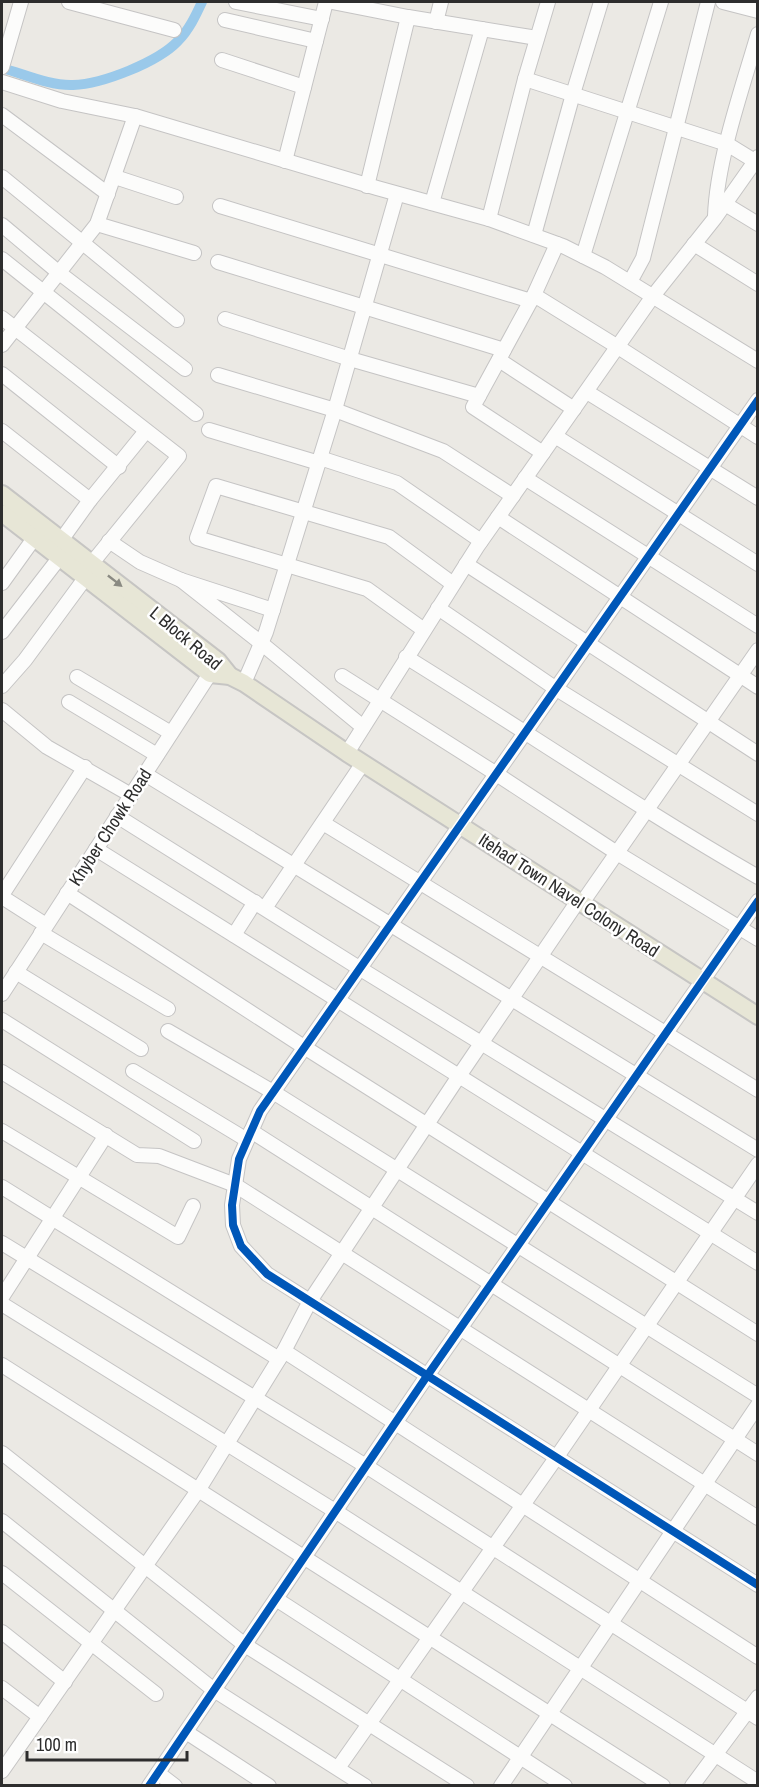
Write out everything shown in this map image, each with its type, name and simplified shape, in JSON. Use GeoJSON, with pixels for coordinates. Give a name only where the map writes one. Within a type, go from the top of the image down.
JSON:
{"type":"FeatureCollection","features":[{"type":"Feature","properties":{"kind":"main road","name":"L Block Road"},"geometry":{"type":"LineString","coordinates":[[2,495],[62,539],[89,570],[214,667],[237,680]]}},
{"type":"Feature","properties":{"kind":"main road","name":"L Block Road"},"geometry":{"type":"LineString","coordinates":[[2,513],[60,557],[89,570]]}},
{"type":"Feature","properties":{"kind":"main road","name":"Itehad Town Navel Colony Road"},"geometry":{"type":"LineString","coordinates":[[237,680],[758,1016]]}},
{"type":"Feature","properties":{"kind":"street"},"geometry":{"type":"LineString","coordinates":[[2,67],[21,2]]}},
{"type":"Feature","properties":{"kind":"street"},"geometry":{"type":"LineString","coordinates":[[69,2],[174,30]]}},
{"type":"Feature","properties":{"kind":"street"},"geometry":{"type":"LineString","coordinates":[[236,2],[322,19]]}},
{"type":"Feature","properties":{"kind":"street"},"geometry":{"type":"LineString","coordinates":[[285,161],[326,2]]}},
{"type":"Feature","properties":{"kind":"street"},"geometry":{"type":"LineString","coordinates":[[333,2],[537,38]]}},
{"type":"Feature","properties":{"kind":"street"},"geometry":{"type":"LineString","coordinates":[[436,22],[441,2]]}},
{"type":"Feature","properties":{"kind":"street"},"geometry":{"type":"LineString","coordinates":[[489,219],[525,79],[548,2]]}},
{"type":"Feature","properties":{"kind":"street"},"geometry":{"type":"LineString","coordinates":[[534,235],[601,2]]}},
{"type":"Feature","properties":{"kind":"street"},"geometry":{"type":"LineString","coordinates":[[583,256],[661,2]]}},
{"type":"Feature","properties":{"kind":"street"},"geometry":{"type":"LineString","coordinates":[[630,282],[643,258],[708,2]]}},
{"type":"Feature","properties":{"kind":"street"},"geometry":{"type":"LineString","coordinates":[[723,2],[758,11]]}},
{"type":"Feature","properties":{"kind":"street"},"geometry":{"type":"LineString","coordinates":[[368,186],[408,17]]}},
{"type":"Feature","properties":{"kind":"street"},"geometry":{"type":"LineString","coordinates":[[225,20],[316,41]]}},
{"type":"Feature","properties":{"kind":"street"},"geometry":{"type":"LineString","coordinates":[[432,203],[482,29]]}},
{"type":"Feature","properties":{"kind":"street"},"geometry":{"type":"LineString","coordinates":[[715,218],[715,202],[727,144],[758,34]]}},
{"type":"Feature","properties":{"kind":"street"},"geometry":{"type":"LineString","coordinates":[[222,60],[304,87]]}},
{"type":"Feature","properties":{"kind":"street"},"geometry":{"type":"LineString","coordinates":[[347,753],[453,584],[525,478],[653,296],[715,218],[756,160],[727,144],[525,79]]}},
{"type":"Feature","properties":{"kind":"street"},"geometry":{"type":"LineString","coordinates":[[2,82],[62,101],[135,116],[368,186],[489,219],[534,235],[583,256],[630,282],[758,361]]}},
{"type":"Feature","properties":{"kind":"street"},"geometry":{"type":"LineString","coordinates":[[2,115],[108,194]]}},
{"type":"Feature","properties":{"kind":"street"},"geometry":{"type":"LineString","coordinates":[[2,345],[97,224],[135,116]]}},
{"type":"Feature","properties":{"kind":"street"},"geometry":{"type":"LineString","coordinates":[[2,177],[177,321]]}},
{"type":"Feature","properties":{"kind":"street"},"geometry":{"type":"LineString","coordinates":[[115,177],[176,197]]}},
{"type":"Feature","properties":{"kind":"street"},"geometry":{"type":"LineString","coordinates":[[237,680],[261,643],[273,610],[320,461],[397,194]]}},
{"type":"Feature","properties":{"kind":"street"},"geometry":{"type":"LineString","coordinates":[[725,204],[758,224]]}},
{"type":"Feature","properties":{"kind":"street"},"geometry":{"type":"LineString","coordinates":[[220,206],[532,298],[618,347],[758,437]]}},
{"type":"Feature","properties":{"kind":"street"},"geometry":{"type":"LineString","coordinates":[[97,224],[194,253]]}},
{"type":"Feature","properties":{"kind":"street"},"geometry":{"type":"LineString","coordinates":[[2,225],[58,272],[185,369]]}},
{"type":"Feature","properties":{"kind":"street"},"geometry":{"type":"LineString","coordinates":[[543,453],[473,406],[532,298],[557,244]]}},
{"type":"Feature","properties":{"kind":"street"},"geometry":{"type":"LineString","coordinates":[[694,244],[758,284]]}},
{"type":"Feature","properties":{"kind":"street"},"geometry":{"type":"LineString","coordinates":[[2,259],[196,414]]}},
{"type":"Feature","properties":{"kind":"street"},"geometry":{"type":"LineString","coordinates":[[218,262],[365,308],[501,355],[574,409]]}},
{"type":"Feature","properties":{"kind":"street"},"geometry":{"type":"LineString","coordinates":[[2,318],[179,456],[109,542],[25,660],[2,686]]}},
{"type":"Feature","properties":{"kind":"street"},"geometry":{"type":"LineString","coordinates":[[225,319],[350,359],[479,396]]}},
{"type":"Feature","properties":{"kind":"street"},"geometry":{"type":"LineString","coordinates":[[2,374],[119,467]]}},
{"type":"Feature","properties":{"kind":"street"},"geometry":{"type":"LineString","coordinates":[[218,375],[335,410],[444,451],[513,496]]}},
{"type":"Feature","properties":{"kind":"street"},"geometry":{"type":"LineString","coordinates":[[587,392],[758,498]]}},
{"type":"Feature","properties":{"kind":"street"},"geometry":{"type":"LineString","coordinates":[[758,400],[260,1111],[239,1159],[232,1205],[233,1225],[241,1246],[267,1274],[758,1585]]}},
{"type":"Feature","properties":{"kind":"street"},"geometry":{"type":"LineString","coordinates":[[209,430],[397,483],[481,542]]}},
{"type":"Feature","properties":{"kind":"street"},"geometry":{"type":"LineString","coordinates":[[2,431],[90,500]]}},
{"type":"Feature","properties":{"kind":"street"},"geometry":{"type":"LineString","coordinates":[[62,539],[90,500],[146,431]]}},
{"type":"Feature","properties":{"kind":"street"},"geometry":{"type":"LineString","coordinates":[[555,436],[758,564]]}},
{"type":"Feature","properties":{"kind":"street"},"geometry":{"type":"LineString","coordinates":[[525,478],[758,626]]}},
{"type":"Feature","properties":{"kind":"street"},"geometry":{"type":"LineString","coordinates":[[424,630],[367,589],[197,538],[216,486],[389,537],[453,584]]}},
{"type":"Feature","properties":{"kind":"street"},"geometry":{"type":"LineString","coordinates":[[498,518],[758,687]]}},
{"type":"Feature","properties":{"kind":"street"},"geometry":{"type":"LineString","coordinates":[[2,583],[35,537]]}},
{"type":"Feature","properties":{"kind":"street"},"geometry":{"type":"LineString","coordinates":[[109,542],[140,562],[181,580],[273,610]]}},
{"type":"Feature","properties":{"kind":"street"},"geometry":{"type":"LineString","coordinates":[[2,632],[60,557]]}},
{"type":"Feature","properties":{"kind":"street"},"geometry":{"type":"LineString","coordinates":[[466,564],[758,754]]}},
{"type":"Feature","properties":{"kind":"street"},"geometry":{"type":"LineString","coordinates":[[181,580],[363,727]]}},
{"type":"Feature","properties":{"kind":"street"},"geometry":{"type":"LineString","coordinates":[[438,608],[555,688],[758,814]]}},
{"type":"Feature","properties":{"kind":"street"},"geometry":{"type":"LineString","coordinates":[[3,1765],[92,1644],[199,1489],[282,1355],[310,1301],[459,1076],[758,650]]}},
{"type":"Feature","properties":{"kind":"street"},"geometry":{"type":"LineString","coordinates":[[406,657],[679,831],[758,878]]}},
{"type":"Feature","properties":{"kind":"street","name":"Khyber Chowk Road"},"geometry":{"type":"LineString","coordinates":[[2,994],[214,667]]}},
{"type":"Feature","properties":{"kind":"street"},"geometry":{"type":"LineString","coordinates":[[342,676],[617,853],[758,939]]}},
{"type":"Feature","properties":{"kind":"street"},"geometry":{"type":"LineString","coordinates":[[77,677],[171,733]]}},
{"type":"Feature","properties":{"kind":"street"},"geometry":{"type":"LineString","coordinates":[[69,702],[157,755]]}},
{"type":"Feature","properties":{"kind":"street"},"geometry":{"type":"LineString","coordinates":[[4,716],[47,747],[131,795]]}},
{"type":"Feature","properties":{"kind":"street"},"geometry":{"type":"LineString","coordinates":[[234,935],[294,866],[363,763]]}},
{"type":"Feature","properties":{"kind":"street"},"geometry":{"type":"LineString","coordinates":[[85,767],[2,896],[44,929],[168,1010]]}},
{"type":"Feature","properties":{"kind":"street"},"geometry":{"type":"LineString","coordinates":[[145,774],[758,1150]]}},
{"type":"Feature","properties":{"kind":"street"},"geometry":{"type":"LineString","coordinates":[[117,816],[359,968],[758,1213]]}},
{"type":"Feature","properties":{"kind":"street"},"geometry":{"type":"LineString","coordinates":[[323,823],[758,1090]]}},
{"type":"Feature","properties":{"kind":"street"},"geometry":{"type":"LineString","coordinates":[[96,849],[758,1263]]}},
{"type":"Feature","properties":{"kind":"street"},"geometry":{"type":"LineString","coordinates":[[67,893],[304,1047],[758,1334]]}},
{"type":"Feature","properties":{"kind":"street"},"geometry":{"type":"LineString","coordinates":[[149,1785],[517,1245],[758,901]]}},
{"type":"Feature","properties":{"kind":"street"},"geometry":{"type":"LineString","coordinates":[[16,972],[141,1049]]}},
{"type":"Feature","properties":{"kind":"street"},"geometry":{"type":"LineString","coordinates":[[2,1020],[194,1141]]}},
{"type":"Feature","properties":{"kind":"street"},"geometry":{"type":"LineString","coordinates":[[168,1031],[273,1092],[758,1396]]}},
{"type":"Feature","properties":{"kind":"street"},"geometry":{"type":"LineString","coordinates":[[134,1071],[249,1135],[372,1208],[758,1454]]}},
{"type":"Feature","properties":{"kind":"street"},"geometry":{"type":"LineString","coordinates":[[2,1072],[137,1155],[159,1156],[235,1185],[758,1518]]}},
{"type":"Feature","properties":{"kind":"street"},"geometry":{"type":"LineString","coordinates":[[2,1131],[177,1237],[193,1206]]}},
{"type":"Feature","properties":{"kind":"street"},"geometry":{"type":"LineString","coordinates":[[2,1297],[106,1135]]}},
{"type":"Feature","properties":{"kind":"street"},"geometry":{"type":"LineString","coordinates":[[338,1768],[556,1458],[758,1164]]}},
{"type":"Feature","properties":{"kind":"street"},"geometry":{"type":"LineString","coordinates":[[2,1187],[396,1422],[758,1657]]}},
{"type":"Feature","properties":{"kind":"street"},"geometry":{"type":"LineString","coordinates":[[2,1243],[366,1466],[752,1715]]}},
{"type":"Feature","properties":{"kind":"street"},"geometry":{"type":"LineString","coordinates":[[2,1304],[335,1511],[758,1782]]}},
{"type":"Feature","properties":{"kind":"street"},"geometry":{"type":"LineString","coordinates":[[2,1365],[663,1785]]}},
{"type":"Feature","properties":{"kind":"street"},"geometry":{"type":"LineString","coordinates":[[501,1785],[758,1404]]}},
{"type":"Feature","properties":{"kind":"street"},"geometry":{"type":"LineString","coordinates":[[2,1453],[245,1645],[467,1785]]}},
{"type":"Feature","properties":{"kind":"street"},"geometry":{"type":"LineString","coordinates":[[2,1521],[214,1690],[365,1785]]}},
{"type":"Feature","properties":{"kind":"street"},"geometry":{"type":"LineString","coordinates":[[2,1573],[156,1694]]}},
{"type":"Feature","properties":{"kind":"street"},"geometry":{"type":"LineString","coordinates":[[276,1599],[566,1785]]}},
{"type":"Feature","properties":{"kind":"street"},"geometry":{"type":"LineString","coordinates":[[2,1632],[65,1682]]}},
{"type":"Feature","properties":{"kind":"street"},"geometry":{"type":"LineString","coordinates":[[2,1688],[40,1717]]}},
{"type":"Feature","properties":{"kind":"street"},"geometry":{"type":"LineString","coordinates":[[692,1785],[715,1755],[752,1715],[758,1697]]}},
{"type":"Feature","properties":{"kind":"street"},"geometry":{"type":"LineString","coordinates":[[186,1732],[269,1785]]}},
{"type":"Feature","properties":{"kind":"street"},"geometry":{"type":"LineString","coordinates":[[158,1773],[175,1785]]}},
{"type":"Feature","properties":{"kind":"waterway"},"geometry":{"type":"LineString","coordinates":[[2,68],[46,82],[64,85],[99,81],[144,64],[169,49],[186,32],[202,2]]}},
{"type":"Feature","properties":{"kind":"cycle path"},"geometry":{"type":"LineString","coordinates":[[758,400],[260,1111],[239,1159],[232,1205],[233,1225],[241,1246],[267,1274],[758,1585]]}},
{"type":"Feature","properties":{"kind":"cycle path"},"geometry":{"type":"LineString","coordinates":[[149,1786],[427,1376],[758,901]]}}]}
